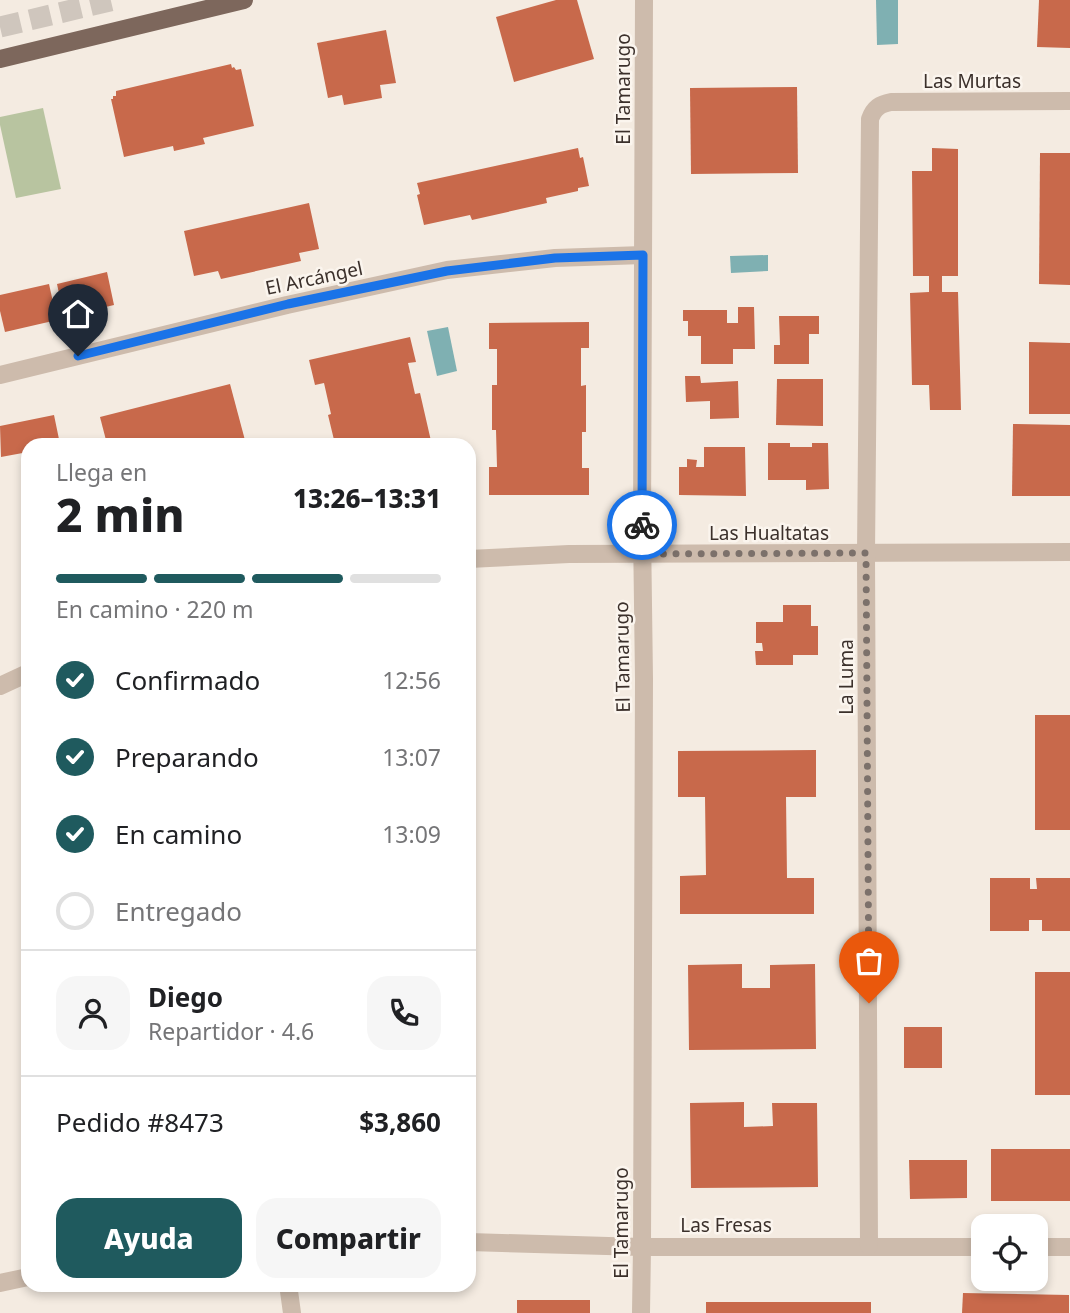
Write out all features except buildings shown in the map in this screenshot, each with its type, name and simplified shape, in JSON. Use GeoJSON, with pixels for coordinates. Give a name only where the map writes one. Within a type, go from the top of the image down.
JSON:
{"type":"FeatureCollection","features":[{"type":"Feature","properties":{"kind":"main road"},"geometry":{"type":"LineString","coordinates":[[0,59],[244,0]]}},
{"type":"Feature","properties":{"kind":"street","name":"El Tamarugo"},"geometry":{"type":"LineString","coordinates":[[640,1313],[644,0]]}},
{"type":"Feature","properties":{"kind":"street","name":"Las Murtas"},"geometry":{"type":"LineString","coordinates":[[876,109],[891,102],[1070,101]]}},
{"type":"Feature","properties":{"kind":"street","name":"La Luma"},"geometry":{"type":"LineString","coordinates":[[869,1246],[866,553],[869,125],[876,109]]}},
{"type":"Feature","properties":{"kind":"street","name":"El Arcángel"},"geometry":{"type":"LineString","coordinates":[[0,375],[288,304],[447,271],[555,258],[643,255]]}},
{"type":"Feature","properties":{"kind":"street","name":"Las Hualtatas"},"geometry":{"type":"LineString","coordinates":[[476,559],[569,554],[1070,552]]}},
{"type":"Feature","properties":{"kind":"street"},"geometry":{"type":"LineString","coordinates":[[0,686],[21,676]]}},
{"type":"Feature","properties":{"kind":"street","name":"Las Fresas"},"geometry":{"type":"LineString","coordinates":[[476,1241],[642,1247],[971,1247]]}},
{"type":"Feature","properties":{"kind":"street"},"geometry":{"type":"LineString","coordinates":[[1048,1247],[1070,1247]]}},
{"type":"Feature","properties":{"kind":"street"},"geometry":{"type":"LineString","coordinates":[[0,1283],[21,1278]]}},
{"type":"Feature","properties":{"kind":"street"},"geometry":{"type":"LineString","coordinates":[[289,1292],[292,1313]]}},
{"type":"Feature","properties":{"kind":"green space"},"geometry":{"type":"Polygon","coordinates":[[[43,108],[61,189],[16,198],[0,117],[43,108]]]}},
{"type":"Feature","properties":{"kind":"water"},"geometry":{"type":"Polygon","coordinates":[[[876,0],[898,0],[898,44],[877,45],[876,0]]]}},
{"type":"Feature","properties":{"kind":"water"},"geometry":{"type":"Polygon","coordinates":[[[768,255],[768,271],[731,273],[730,256],[768,255]]]}},
{"type":"Feature","properties":{"kind":"water"},"geometry":{"type":"Polygon","coordinates":[[[448,327],[457,371],[437,376],[427,331],[448,327]]]}},
{"type":"Feature","properties":{"kind":"tunnel"},"geometry":{"type":"LineString","coordinates":[[0,27],[114,0]]}},
{"type":"Feature","properties":{"kind":"way so far"},"geometry":{"type":"LineString","coordinates":[[642,525],[642,554],[866,553],[869,1003]]}},
{"type":"Feature","properties":{"kind":"route"},"geometry":{"type":"LineString","coordinates":[[78,356],[288,304],[447,271],[555,258],[643,255],[642,525]]}}]}
